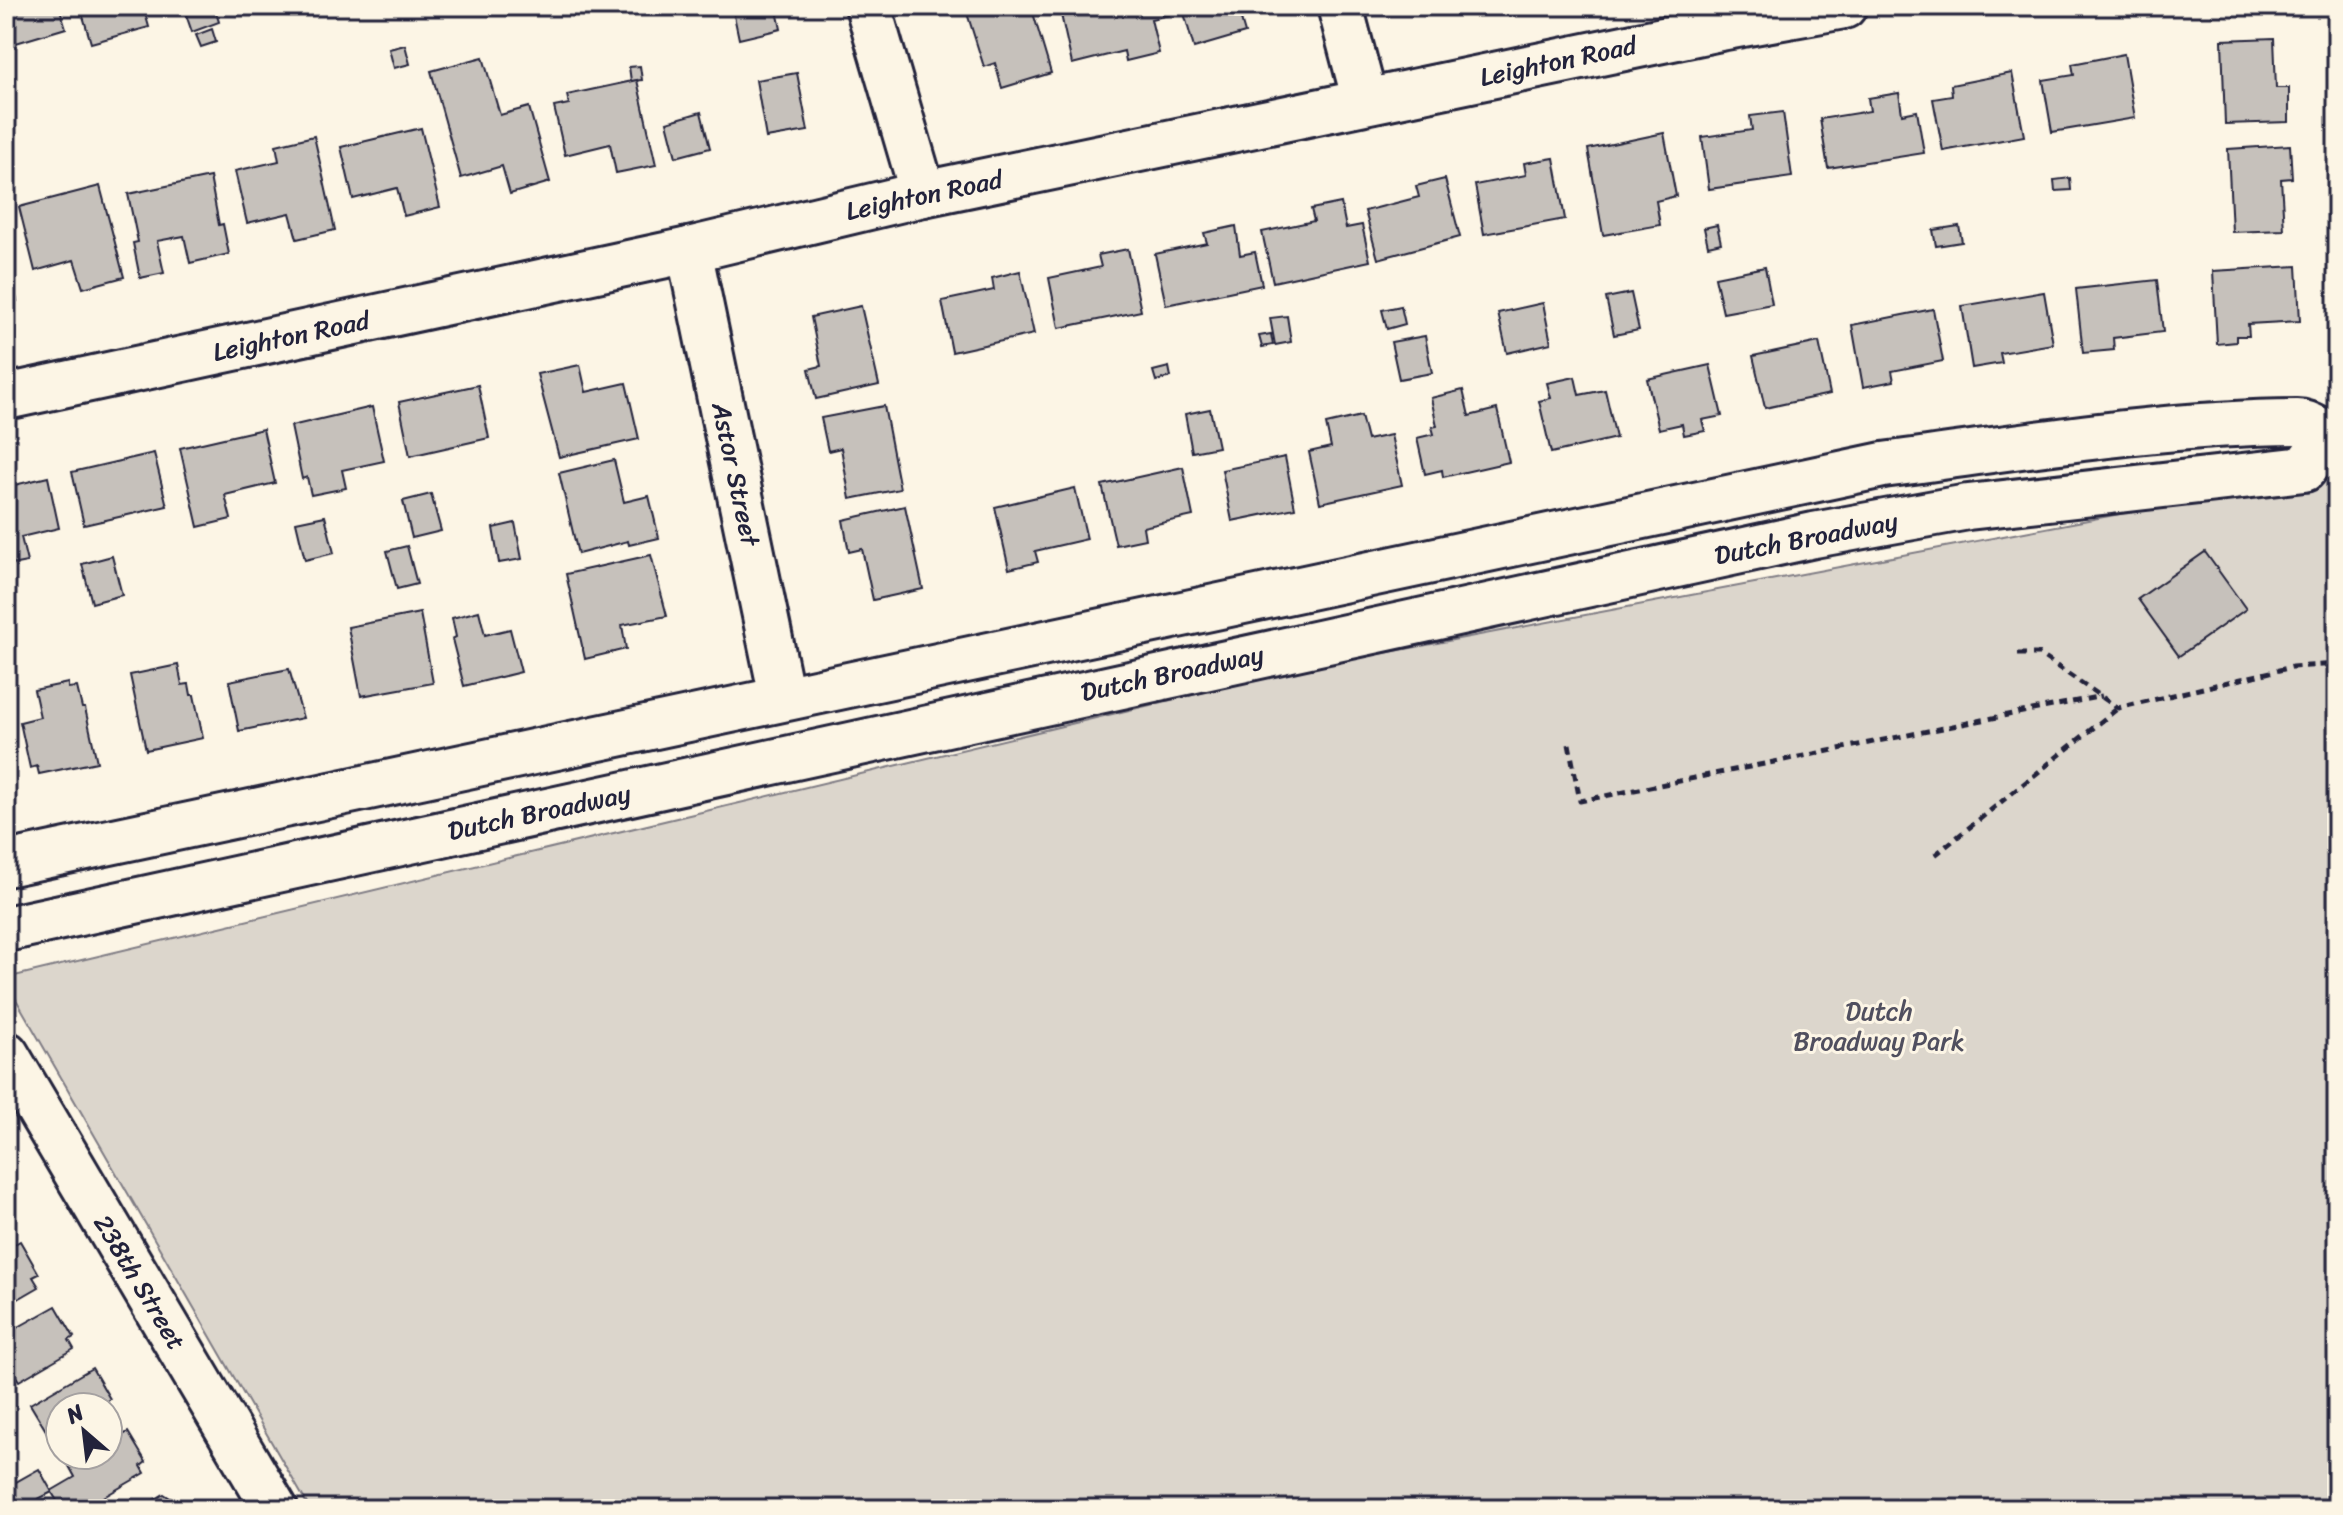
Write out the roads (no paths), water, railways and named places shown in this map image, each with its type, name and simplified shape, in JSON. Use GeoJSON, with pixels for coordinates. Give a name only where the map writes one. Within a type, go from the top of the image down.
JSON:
{"type":"FeatureCollection","features":[{"type":"Feature","properties":{"kind":"main road"},"geometry":{"type":"LineString","coordinates":[[868,6],[923,194]]}},
{"type":"Feature","properties":{"kind":"main road"},"geometry":{"type":"LineString","coordinates":[[1340,6],[1365,101]]}},
{"type":"Feature","properties":{"kind":"main road","name":"Leighton Road"},"geometry":{"type":"LineString","coordinates":[[6,397],[689,250],[923,194],[1285,121],[1365,101],[1844,6]]}},
{"type":"Feature","properties":{"kind":"main road","name":"Astor Street"},"geometry":{"type":"LineString","coordinates":[[689,250],[795,756]]}},
{"type":"Feature","properties":{"kind":"main road","name":"Dutch Broadway"},"geometry":{"type":"LineString","coordinates":[[6,864],[1883,465],[2134,433],[2301,422],[2333,434],[2304,469],[1968,507],[1814,535],[1450,611],[6,929]]}},
{"type":"Feature","properties":{"kind":"main road"},"geometry":{"type":"LineString","coordinates":[[1434,561],[1450,611]]}},
{"type":"Feature","properties":{"kind":"main road","name":"238th Street"},"geometry":{"type":"LineString","coordinates":[[6,1054],[275,1509]]}},
{"type":"Feature","properties":{"kind":"park label","name":"Dutch Broadway Park"},"geometry":{"type":"Point","coordinates":[1879,1026]}}]}
